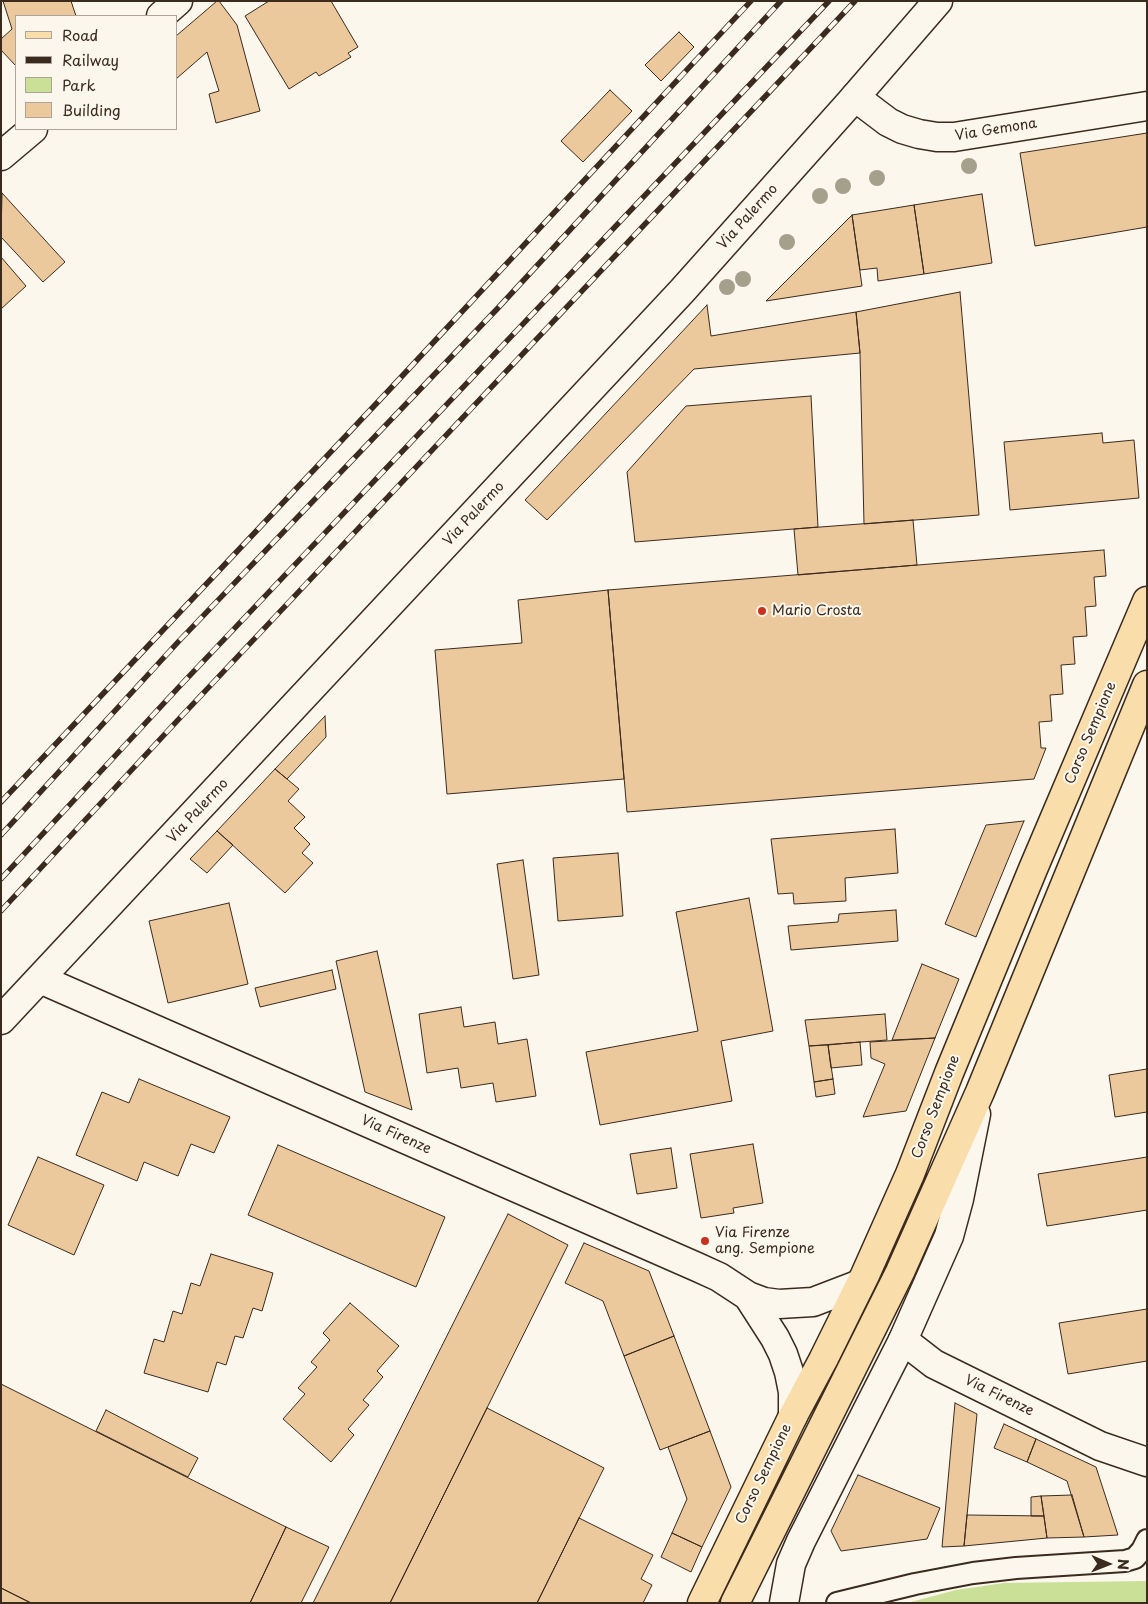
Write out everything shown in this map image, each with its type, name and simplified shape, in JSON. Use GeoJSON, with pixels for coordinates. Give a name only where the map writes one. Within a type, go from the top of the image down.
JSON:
{"type":"FeatureCollection","features":[{"type":"Feature","properties":{"kind":"main road","name":"Corso Sempione"},"geometry":{"type":"LineString","coordinates":[[702,1603],[860,1284],[910,1174],[1029,878],[1147,601]]}},
{"type":"Feature","properties":{"kind":"main road"},"geometry":{"type":"LineString","coordinates":[[735,1603],[900,1272],[980,1092],[1147,684]]}},
{"type":"Feature","properties":{"kind":"street"},"geometry":{"type":"LineString","coordinates":[[162,15],[178,1]]}},
{"type":"Feature","properties":{"kind":"street","name":"Via Palermo"},"geometry":{"type":"LineString","coordinates":[[1,1020],[682,291],[938,1]]}},
{"type":"Feature","properties":{"kind":"street","name":"Via Gemona"},"geometry":{"type":"LineString","coordinates":[[855,97],[888,122],[902,129],[937,137],[954,137],[1147,106]]}},
{"type":"Feature","properties":{"kind":"street"},"geometry":{"type":"LineString","coordinates":[[1,156],[32,130]]}},
{"type":"Feature","properties":{"kind":"street","name":"Via Firenze"},"geometry":{"type":"LineString","coordinates":[[40,979],[697,1267],[719,1277],[748,1296],[764,1302],[779,1304],[813,1302],[860,1284]]}},
{"type":"Feature","properties":{"kind":"street"},"geometry":{"type":"LineString","coordinates":[[784,1603],[791,1564],[801,1541],[902,1340],[949,1236],[965,1173],[980,1092]]}},
{"type":"Feature","properties":{"kind":"street","name":"Via Firenze"},"geometry":{"type":"LineString","coordinates":[[748,1296],[783,1354],[789,1372],[793,1416]]}},
{"type":"Feature","properties":{"kind":"street","name":"Via Firenze"},"geometry":{"type":"LineString","coordinates":[[902,1340],[934,1364],[1100,1446],[1147,1462]]}},
{"type":"Feature","properties":{"kind":"street","name":"Via Firenze"},"geometry":{"type":"LineString","coordinates":[[1100,1446],[1147,1478]]}},
{"type":"Feature","properties":{"kind":"lane"},"geometry":{"type":"LineString","coordinates":[[837,1603],[915,1584],[973,1573],[1016,1568],[1125,1562],[1135,1558],[1147,1540]]}},
{"type":"Feature","properties":{"kind":"green space"},"geometry":{"type":"Polygon","coordinates":[[[1147,1581],[1147,1603],[907,1603],[956,1590],[1004,1583],[1147,1581]]]}},
{"type":"Feature","properties":{"kind":"building"},"geometry":{"type":"Polygon","coordinates":[[[3,1],[71,1],[76,15],[15,15],[15,65],[1,50],[1,39],[12,29],[3,1]]]}},
{"type":"Feature","properties":{"kind":"building"},"geometry":{"type":"Polygon","coordinates":[[[219,1],[237,25],[260,111],[216,123],[209,94],[219,91],[207,52],[178,77],[178,34],[219,1]]]}},
{"type":"Feature","properties":{"kind":"building"},"geometry":{"type":"Polygon","coordinates":[[[269,1],[331,1],[358,47],[348,53],[351,57],[319,76],[316,72],[289,89],[245,16],[269,1]]]}},
{"type":"Feature","properties":{"kind":"building"},"geometry":{"type":"Polygon","coordinates":[[[679,32],[694,47],[661,81],[645,65],[679,32]]]}},
{"type":"Feature","properties":{"kind":"building"},"geometry":{"type":"Polygon","coordinates":[[[610,90],[632,111],[583,162],[561,141],[610,90]]]}},
{"type":"Feature","properties":{"kind":"building"},"geometry":{"type":"Polygon","coordinates":[[[1147,133],[1147,227],[1035,246],[1020,153],[1147,133]]]}},
{"type":"Feature","properties":{"kind":"building"},"geometry":{"type":"Polygon","coordinates":[[[2,193],[65,262],[43,282],[1,237],[2,193]]]}},
{"type":"Feature","properties":{"kind":"building"},"geometry":{"type":"Polygon","coordinates":[[[982,194],[992,263],[924,274],[914,205],[982,194]]]}},
{"type":"Feature","properties":{"kind":"building"},"geometry":{"type":"Polygon","coordinates":[[[914,205],[924,274],[878,281],[877,268],[860,270],[852,215],[914,205]]]}},
{"type":"Feature","properties":{"kind":"building"},"geometry":{"type":"Polygon","coordinates":[[[852,215],[862,286],[766,301],[852,215]]]}},
{"type":"Feature","properties":{"kind":"building"},"geometry":{"type":"Polygon","coordinates":[[[1,257],[26,286],[1,309],[1,257]]]}},
{"type":"Feature","properties":{"kind":"building"},"geometry":{"type":"Polygon","coordinates":[[[960,292],[979,515],[864,524],[860,353],[856,312],[960,292]]]}},
{"type":"Feature","properties":{"kind":"building"},"geometry":{"type":"Polygon","coordinates":[[[707,305],[711,336],[856,312],[860,353],[694,369],[547,520],[525,500],[707,305]]]}},
{"type":"Feature","properties":{"kind":"building"},"geometry":{"type":"Polygon","coordinates":[[[811,396],[818,527],[635,542],[627,472],[686,406],[811,396]]]}},
{"type":"Feature","properties":{"kind":"building"},"geometry":{"type":"Polygon","coordinates":[[[1102,433],[1103,443],[1134,440],[1139,498],[1010,510],[1004,442],[1102,433]]]}},
{"type":"Feature","properties":{"kind":"building"},"geometry":{"type":"Polygon","coordinates":[[[913,520],[917,565],[798,575],[794,529],[913,520]]]}},
{"type":"Feature","properties":{"kind":"building"},"geometry":{"type":"Polygon","coordinates":[[[1104,550],[1106,576],[1094,577],[1096,606],[1085,607],[1087,636],[1073,637],[1075,664],[1061,665],[1063,694],[1050,695],[1052,721],[1039,722],[1041,748],[1046,748],[1034,779],[627,812],[608,590],[1104,550]]]}},
{"type":"Feature","properties":{"kind":"building"},"geometry":{"type":"Polygon","coordinates":[[[608,590],[624,779],[447,794],[435,650],[522,643],[518,600],[608,590]]]}},
{"type":"Feature","properties":{"kind":"building"},"geometry":{"type":"Polygon","coordinates":[[[325,716],[326,737],[287,779],[275,769],[325,716]]]}},
{"type":"Feature","properties":{"kind":"building"},"geometry":{"type":"Polygon","coordinates":[[[275,769],[299,789],[288,801],[305,817],[294,828],[310,844],[302,853],[313,863],[285,893],[217,831],[275,769]]]}},
{"type":"Feature","properties":{"kind":"building"},"geometry":{"type":"Polygon","coordinates":[[[1024,821],[976,937],[945,924],[986,825],[1024,821]]]}},
{"type":"Feature","properties":{"kind":"building"},"geometry":{"type":"Polygon","coordinates":[[[895,829],[898,873],[845,878],[846,901],[794,904],[793,893],[778,894],[771,839],[895,829]]]}},
{"type":"Feature","properties":{"kind":"building"},"geometry":{"type":"Polygon","coordinates":[[[217,831],[233,845],[207,873],[190,859],[217,831]]]}},
{"type":"Feature","properties":{"kind":"building"},"geometry":{"type":"Polygon","coordinates":[[[618,853],[623,916],[558,921],[553,858],[618,853]]]}},
{"type":"Feature","properties":{"kind":"building"},"geometry":{"type":"Polygon","coordinates":[[[523,860],[539,975],[513,979],[497,864],[523,860]]]}},
{"type":"Feature","properties":{"kind":"building"},"geometry":{"type":"Polygon","coordinates":[[[749,898],[773,1031],[721,1041],[732,1101],[600,1125],[586,1052],[698,1031],[676,912],[749,898]]]}},
{"type":"Feature","properties":{"kind":"building"},"geometry":{"type":"Polygon","coordinates":[[[229,903],[248,984],[168,1003],[149,921],[229,903]]]}},
{"type":"Feature","properties":{"kind":"building"},"geometry":{"type":"Polygon","coordinates":[[[896,910],[898,941],[791,950],[788,926],[838,922],[839,914],[896,910]]]}},
{"type":"Feature","properties":{"kind":"building"},"geometry":{"type":"Polygon","coordinates":[[[377,951],[412,1110],[365,1092],[336,961],[377,951]]]}},
{"type":"Feature","properties":{"kind":"building"},"geometry":{"type":"Polygon","coordinates":[[[922,964],[959,979],[935,1038],[892,1040],[922,964]]]}},
{"type":"Feature","properties":{"kind":"building"},"geometry":{"type":"Polygon","coordinates":[[[332,970],[336,989],[260,1007],[255,988],[332,970]]]}},
{"type":"Feature","properties":{"kind":"building"},"geometry":{"type":"Polygon","coordinates":[[[461,1007],[464,1027],[495,1022],[498,1044],[527,1039],[536,1096],[496,1102],[493,1083],[461,1088],[458,1068],[427,1073],[419,1014],[461,1007]]]}},
{"type":"Feature","properties":{"kind":"building"},"geometry":{"type":"Polygon","coordinates":[[[885,1014],[887,1040],[809,1046],[805,1020],[885,1014]]]}},
{"type":"Feature","properties":{"kind":"building"},"geometry":{"type":"Polygon","coordinates":[[[935,1038],[906,1111],[863,1117],[885,1064],[871,1058],[870,1042],[935,1038]]]}},
{"type":"Feature","properties":{"kind":"building"},"geometry":{"type":"Polygon","coordinates":[[[860,1042],[862,1065],[831,1068],[828,1045],[860,1042]]]}},
{"type":"Feature","properties":{"kind":"building"},"geometry":{"type":"Polygon","coordinates":[[[828,1045],[833,1079],[814,1082],[809,1046],[828,1045]]]}},
{"type":"Feature","properties":{"kind":"building"},"geometry":{"type":"Polygon","coordinates":[[[1147,1069],[1147,1112],[1115,1117],[1109,1075],[1147,1069]]]}},
{"type":"Feature","properties":{"kind":"building"},"geometry":{"type":"Polygon","coordinates":[[[139,1079],[230,1117],[214,1153],[191,1144],[178,1176],[144,1162],[137,1181],[76,1155],[102,1092],[129,1103],[139,1079]]]}},
{"type":"Feature","properties":{"kind":"building"},"geometry":{"type":"Polygon","coordinates":[[[833,1079],[835,1094],[816,1097],[814,1082],[833,1079]]]}},
{"type":"Feature","properties":{"kind":"building"},"geometry":{"type":"Polygon","coordinates":[[[753,1144],[763,1203],[733,1208],[734,1213],[701,1218],[690,1154],[753,1144]]]}},
{"type":"Feature","properties":{"kind":"building"},"geometry":{"type":"Polygon","coordinates":[[[278,1145],[445,1217],[416,1287],[248,1215],[278,1145]]]}},
{"type":"Feature","properties":{"kind":"building"},"geometry":{"type":"Polygon","coordinates":[[[671,1148],[677,1188],[637,1194],[630,1154],[671,1148]]]}},
{"type":"Feature","properties":{"kind":"building"},"geometry":{"type":"Polygon","coordinates":[[[38,1157],[104,1185],[74,1255],[8,1225],[38,1157]]]}},
{"type":"Feature","properties":{"kind":"building"},"geometry":{"type":"Polygon","coordinates":[[[1147,1157],[1147,1210],[1047,1226],[1038,1174],[1147,1157]]]}},
{"type":"Feature","properties":{"kind":"building"},"geometry":{"type":"Polygon","coordinates":[[[508,1214],[568,1245],[390,1603],[313,1603],[508,1214]]]}},
{"type":"Feature","properties":{"kind":"building"},"geometry":{"type":"Polygon","coordinates":[[[584,1243],[649,1271],[674,1336],[624,1356],[603,1301],[565,1283],[584,1243]]]}},
{"type":"Feature","properties":{"kind":"building"},"geometry":{"type":"Polygon","coordinates":[[[211,1254],[273,1273],[262,1311],[253,1308],[243,1338],[235,1336],[226,1365],[217,1362],[208,1392],[144,1373],[154,1339],[164,1342],[173,1311],[182,1314],[191,1283],[200,1286],[211,1254]]]}},
{"type":"Feature","properties":{"kind":"building"},"geometry":{"type":"Polygon","coordinates":[[[350,1303],[399,1346],[377,1371],[383,1377],[363,1400],[369,1405],[348,1429],[354,1435],[331,1462],[283,1419],[305,1394],[298,1388],[317,1367],[311,1362],[330,1340],[323,1333],[350,1303]]]}},
{"type":"Feature","properties":{"kind":"building"},"geometry":{"type":"Polygon","coordinates":[[[1147,1309],[1147,1361],[1068,1374],[1059,1323],[1147,1309]]]}},
{"type":"Feature","properties":{"kind":"building"},"geometry":{"type":"Polygon","coordinates":[[[674,1336],[710,1431],[660,1450],[624,1356],[674,1336]]]}},
{"type":"Feature","properties":{"kind":"building"},"geometry":{"type":"Polygon","coordinates":[[[1,1384],[286,1527],[250,1603],[31,1603],[1,1588],[1,1384]]]}},
{"type":"Feature","properties":{"kind":"building"},"geometry":{"type":"Polygon","coordinates":[[[955,1403],[977,1414],[964,1546],[942,1547],[955,1403]]]}},
{"type":"Feature","properties":{"kind":"building"},"geometry":{"type":"Polygon","coordinates":[[[487,1408],[604,1468],[537,1603],[390,1603],[487,1408]]]}},
{"type":"Feature","properties":{"kind":"building"},"geometry":{"type":"Polygon","coordinates":[[[106,1410],[198,1458],[188,1477],[96,1431],[106,1410]]]}},
{"type":"Feature","properties":{"kind":"building"},"geometry":{"type":"Polygon","coordinates":[[[1004,1424],[1036,1439],[1027,1462],[994,1448],[1004,1424]]]}},
{"type":"Feature","properties":{"kind":"building"},"geometry":{"type":"Polygon","coordinates":[[[710,1431],[731,1487],[702,1547],[672,1533],[687,1499],[668,1447],[710,1431]]]}},
{"type":"Feature","properties":{"kind":"building"},"geometry":{"type":"Polygon","coordinates":[[[1036,1439],[1096,1467],[1118,1535],[1084,1537],[1067,1481],[1027,1462],[1036,1439]]]}},
{"type":"Feature","properties":{"kind":"building"},"geometry":{"type":"Polygon","coordinates":[[[858,1475],[940,1508],[927,1539],[841,1551],[831,1531],[858,1475]]]}},
{"type":"Feature","properties":{"kind":"building"},"geometry":{"type":"Polygon","coordinates":[[[1072,1495],[1084,1537],[1047,1538],[1041,1496],[1072,1495]]]}},
{"type":"Feature","properties":{"kind":"building"},"geometry":{"type":"Polygon","coordinates":[[[1041,1496],[1044,1516],[1031,1516],[1031,1497],[1041,1496]]]}},
{"type":"Feature","properties":{"kind":"building"},"geometry":{"type":"Polygon","coordinates":[[[967,1515],[1044,1516],[1047,1538],[964,1546],[967,1515]]]}},
{"type":"Feature","properties":{"kind":"building"},"geometry":{"type":"Polygon","coordinates":[[[579,1518],[653,1555],[641,1579],[652,1585],[643,1603],[537,1603],[579,1518]]]}},
{"type":"Feature","properties":{"kind":"building"},"geometry":{"type":"Polygon","coordinates":[[[286,1527],[329,1547],[301,1603],[250,1603],[286,1527]]]}},
{"type":"Feature","properties":{"kind":"building"},"geometry":{"type":"Polygon","coordinates":[[[672,1533],[702,1547],[691,1572],[661,1557],[672,1533]]]}},
{"type":"Feature","properties":{"kind":"building"},"geometry":{"type":"Polygon","coordinates":[[[1,1588],[31,1603],[1,1603],[1,1588]]]}},
{"type":"Feature","properties":{"kind":"railway"},"geometry":{"type":"LineString","coordinates":[[1,802],[391,388],[751,1]]}},
{"type":"Feature","properties":{"kind":"railway"},"geometry":{"type":"LineString","coordinates":[[1,835],[179,641],[498,308],[781,1]]}},
{"type":"Feature","properties":{"kind":"railway"},"geometry":{"type":"LineString","coordinates":[[1,879],[178,688],[829,1]]}},
{"type":"Feature","properties":{"kind":"railway"},"geometry":{"type":"LineString","coordinates":[[1,911],[177,721],[855,1]]}},
{"type":"Feature","properties":{"kind":"place","name":"Mario Crosta"},"geometry":{"type":"Point","coordinates":[762,611]}},
{"type":"Feature","properties":{"kind":"place","name":"Via Firenze ang. Sempione"},"geometry":{"type":"Point","coordinates":[705,1241]}}]}
